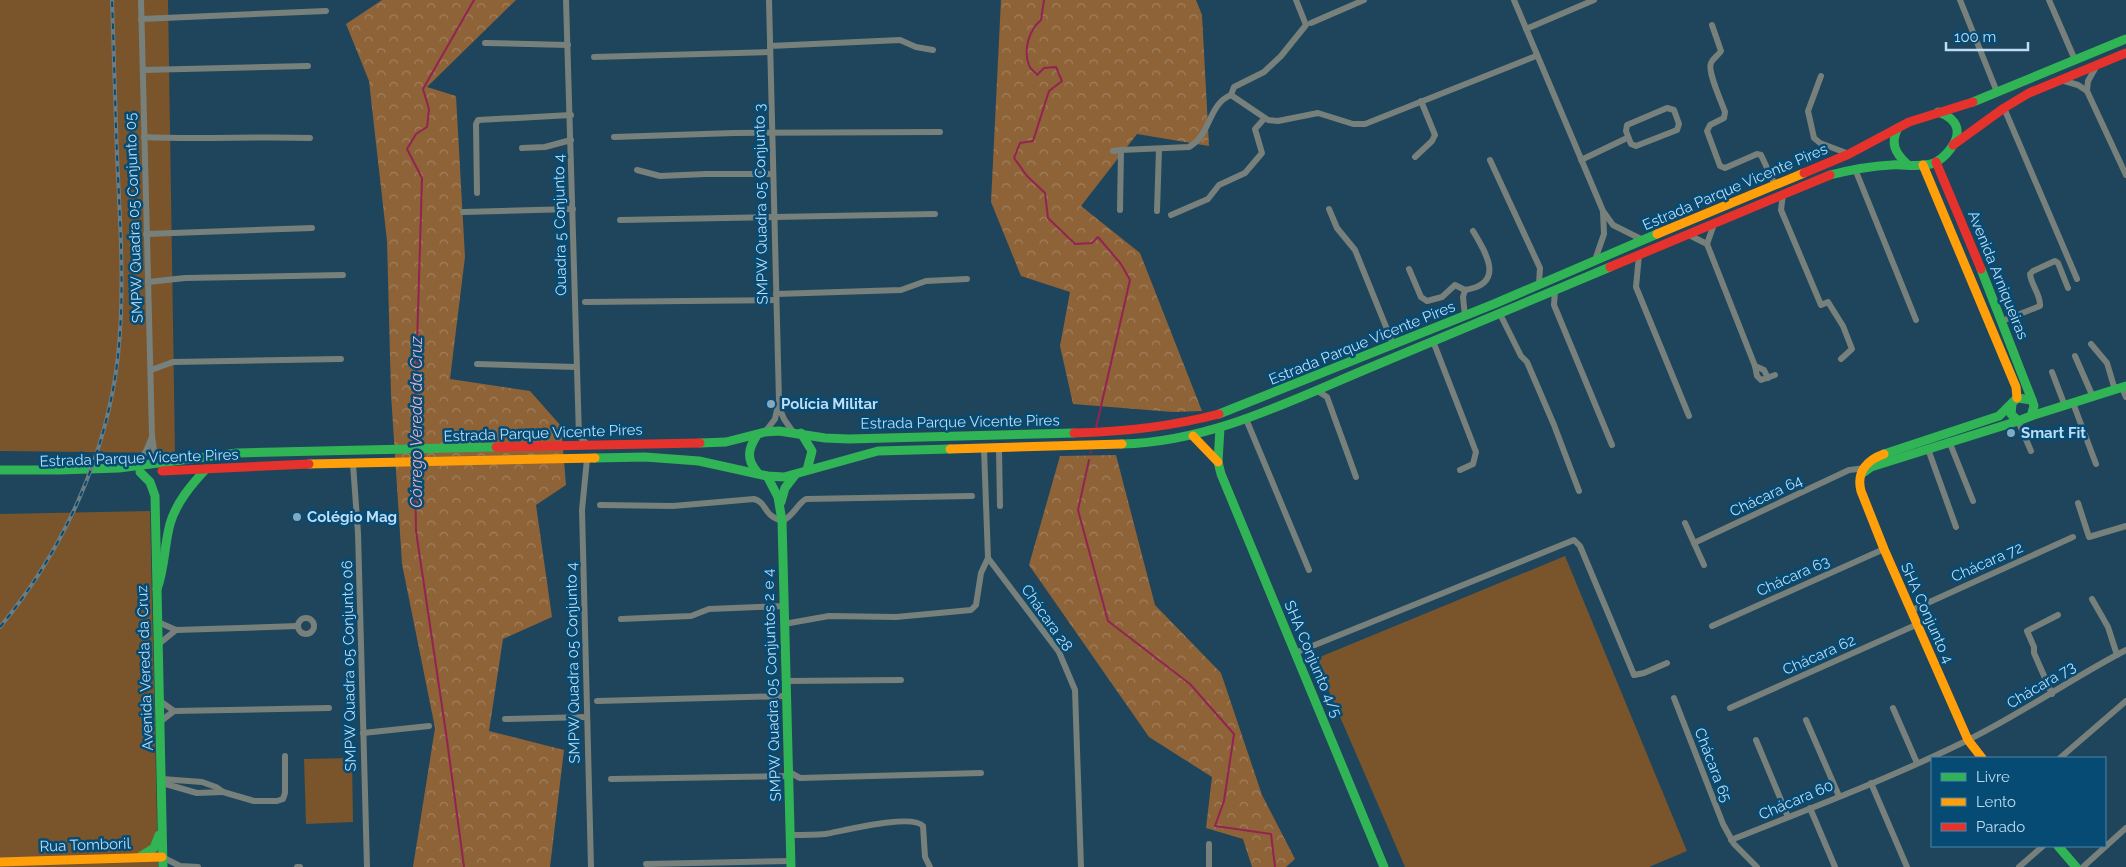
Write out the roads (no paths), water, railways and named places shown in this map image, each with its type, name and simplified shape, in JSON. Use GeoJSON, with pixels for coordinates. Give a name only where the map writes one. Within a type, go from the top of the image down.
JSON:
{"type":"FeatureCollection","features":[{"type":"Feature","properties":{"kind":"main road"},"geometry":{"type":"LineString","coordinates":[[1938,112],[1952,119],[1957,131],[1956,140],[1936,162],[1923,166],[1907,164],[1893,149],[1893,136],[1898,127],[1938,112],[1966,105],[2125,38]]}},
{"type":"Feature","properties":{"kind":"main road"},"geometry":{"type":"LineString","coordinates":[[1950,148],[2004,108],[2030,93],[2126,53]]}},
{"type":"Feature","properties":{"kind":"main road","name":"Estrada Parque Vicente Pires"},"geometry":{"type":"LineString","coordinates":[[797,433],[825,438],[886,439],[1123,432],[1176,425],[1229,412],[1465,316],[1849,154],[1898,127]]}},
{"type":"Feature","properties":{"kind":"main road","name":"Avenida Arniqueiras"},"geometry":{"type":"LineString","coordinates":[[1936,162],[2002,321],[2033,403]]}},
{"type":"Feature","properties":{"kind":"main road","name":"Estrada Parque Vicente Pires"},"geometry":{"type":"LineString","coordinates":[[807,470],[878,451],[1126,444],[1192,436],[1246,419],[1332,384],[1830,175],[1855,169],[1907,164]]}},
{"type":"Feature","properties":{"kind":"main road","name":"Avenida Arniqueiras"},"geometry":{"type":"LineString","coordinates":[[1923,166],[2016,388],[2014,401]]}},
{"type":"Feature","properties":{"kind":"main road"},"geometry":{"type":"LineString","coordinates":[[1437,340],[1443,325]]}},
{"type":"Feature","properties":{"kind":"main road"},"geometry":{"type":"LineString","coordinates":[[1424,344],[1426,331]]}},
{"type":"Feature","properties":{"kind":"main road"},"geometry":{"type":"LineString","coordinates":[[1866,470],[1873,458],[2018,421],[2121,388]]}},
{"type":"Feature","properties":{"kind":"main road"},"geometry":{"type":"LineString","coordinates":[[1866,470],[1928,450],[1947,438],[1999,416],[2014,401],[2024,398],[2046,412]]}},
{"type":"Feature","properties":{"kind":"main road"},"geometry":{"type":"LineString","coordinates":[[2014,401],[2011,414],[2018,421]]}},
{"type":"Feature","properties":{"kind":"main road"},"geometry":{"type":"LineString","coordinates":[[2031,416],[2033,403]]}},
{"type":"Feature","properties":{"kind":"main road","name":"SHA Conjunto 4/5"},"geometry":{"type":"LineString","coordinates":[[1220,428],[1218,462],[1232,500],[1384,867]]}},
{"type":"Feature","properties":{"kind":"main road"},"geometry":{"type":"LineString","coordinates":[[797,433],[809,442],[812,450],[807,470],[795,476],[767,476],[757,472],[750,465],[751,443],[761,434],[797,433]]}},
{"type":"Feature","properties":{"kind":"main road","name":"Estrada Parque Vicente Pires"},"geometry":{"type":"LineString","coordinates":[[0,476],[138,469],[236,453],[442,450],[726,442],[761,434]]}},
{"type":"Feature","properties":{"kind":"main road","name":"SHA Conjunto 4/5"},"geometry":{"type":"LineString","coordinates":[[1192,436],[1218,462]]}},
{"type":"Feature","properties":{"kind":"main road","name":"Estrada Parque Vicente Pires"},"geometry":{"type":"LineString","coordinates":[[0,470],[206,469],[395,462],[678,459],[757,472]]}},
{"type":"Feature","properties":{"kind":"main road","name":"Avenida Vereda da Cruz"},"geometry":{"type":"LineString","coordinates":[[138,469],[150,482],[155,496],[155,572],[158,589],[163,867]]}},
{"type":"Feature","properties":{"kind":"main road"},"geometry":{"type":"LineString","coordinates":[[158,589],[164,573],[170,523],[197,477],[206,469]]}},
{"type":"Feature","properties":{"kind":"main road","name":"SHA Conjunto 4"},"geometry":{"type":"LineString","coordinates":[[1866,470],[1859,483],[1884,549],[1968,740],[1981,757]]}},
{"type":"Feature","properties":{"kind":"main road","name":"SMPW Quadra 05 Conjuntos 2 e 4"},"geometry":{"type":"LineString","coordinates":[[767,476],[774,485],[781,502],[791,864]]}},
{"type":"Feature","properties":{"kind":"main road","name":"SMPW Quadra 05 Conjuntos 2 e 4"},"geometry":{"type":"LineString","coordinates":[[781,502],[786,488],[795,476]]}},
{"type":"Feature","properties":{"kind":"main road"},"geometry":{"type":"LineString","coordinates":[[157,867],[141,856],[149,852],[157,844],[161,821]]}},
{"type":"Feature","properties":{"kind":"main road"},"geometry":{"type":"LineString","coordinates":[[2059,847],[2076,867]]}},
{"type":"Feature","properties":{"kind":"main road","name":"Rua Tomboril"},"geometry":{"type":"LineString","coordinates":[[3,861],[141,856],[162,857]]}},
{"type":"Feature","properties":{"kind":"street","name":"SMPW Quadra 05 Conjunto 05"},"geometry":{"type":"LineString","coordinates":[[141,0],[152,436],[156,460],[165,464]]}},
{"type":"Feature","properties":{"kind":"street","name":"Quadra 5 Conjunto 4"},"geometry":{"type":"LineString","coordinates":[[566,0],[571,115],[579,436],[589,446]]}},
{"type":"Feature","properties":{"kind":"street","name":"SMPW Quadra 05 Conjunto 3"},"geometry":{"type":"LineString","coordinates":[[769,0],[779,407]]}},
{"type":"Feature","properties":{"kind":"street"},"geometry":{"type":"LineString","coordinates":[[1114,151],[1184,148],[1195,144],[1205,130],[1220,101],[1231,95],[1234,87],[1264,72],[1281,56],[1306,25],[1296,0]]}},
{"type":"Feature","properties":{"kind":"street"},"geometry":{"type":"LineString","coordinates":[[1311,23],[1348,3],[1364,0]]}},
{"type":"Feature","properties":{"kind":"street"},"geometry":{"type":"LineString","coordinates":[[1514,0],[1603,211],[1613,225],[1643,240]]}},
{"type":"Feature","properties":{"kind":"street"},"geometry":{"type":"LineString","coordinates":[[1526,29],[1594,0]]}},
{"type":"Feature","properties":{"kind":"street"},"geometry":{"type":"LineString","coordinates":[[1960,0],[1997,92]]}},
{"type":"Feature","properties":{"kind":"street"},"geometry":{"type":"LineString","coordinates":[[2049,0],[2075,60]]}},
{"type":"Feature","properties":{"kind":"street"},"geometry":{"type":"LineString","coordinates":[[141,19],[326,11]]}},
{"type":"Feature","properties":{"kind":"street"},"geometry":{"type":"LineString","coordinates":[[1712,25],[1721,51],[1712,60],[1709,68],[1725,112],[1724,118],[1710,124],[1707,131],[1720,166],[1725,168],[1758,154],[1761,155],[1775,185]]}},
{"type":"Feature","properties":{"kind":"street"},"geometry":{"type":"LineString","coordinates":[[594,57],[770,49],[900,40],[916,47],[933,50]]}},
{"type":"Feature","properties":{"kind":"street"},"geometry":{"type":"LineString","coordinates":[[484,43],[568,44]]}},
{"type":"Feature","properties":{"kind":"street"},"geometry":{"type":"LineString","coordinates":[[1231,95],[1264,119],[1278,121],[1318,113],[1358,125],[1536,56]]}},
{"type":"Feature","properties":{"kind":"street"},"geometry":{"type":"LineString","coordinates":[[2098,65],[2088,81],[2087,91],[2126,175]]}},
{"type":"Feature","properties":{"kind":"street"},"geometry":{"type":"LineString","coordinates":[[143,70],[308,66]]}},
{"type":"Feature","properties":{"kind":"street"},"geometry":{"type":"LineString","coordinates":[[1821,76],[1808,111],[1814,138],[1820,143],[1849,154]]}},
{"type":"Feature","properties":{"kind":"street"},"geometry":{"type":"LineString","coordinates":[[2060,80],[2078,85],[2087,91]]}},
{"type":"Feature","properties":{"kind":"street"},"geometry":{"type":"LineString","coordinates":[[1415,157],[1432,141],[1434,135],[1422,101]]}},
{"type":"Feature","properties":{"kind":"street"},"geometry":{"type":"LineString","coordinates":[[1667,108],[1674,110],[1679,127],[1674,132],[1636,146],[1631,144],[1627,138],[1626,128],[1631,123],[1667,108]]}},
{"type":"Feature","properties":{"kind":"street"},"geometry":{"type":"LineString","coordinates":[[2004,108],[2077,279]]}},
{"type":"Feature","properties":{"kind":"street"},"geometry":{"type":"LineString","coordinates":[[477,193],[476,124],[478,120],[571,115]]}},
{"type":"Feature","properties":{"kind":"street"},"geometry":{"type":"LineString","coordinates":[[1171,215],[1208,199],[1219,185],[1248,172],[1262,153],[1255,129],[1264,119]]}},
{"type":"Feature","properties":{"kind":"street"},"geometry":{"type":"LineString","coordinates":[[614,137],[772,133],[940,132]]}},
{"type":"Feature","properties":{"kind":"street"},"geometry":{"type":"LineString","coordinates":[[144,137],[181,139],[310,138]]}},
{"type":"Feature","properties":{"kind":"street"},"geometry":{"type":"LineString","coordinates":[[1581,160],[1627,138]]}},
{"type":"Feature","properties":{"kind":"street"},"geometry":{"type":"LineString","coordinates":[[522,148],[545,147],[571,140]]}},
{"type":"Feature","properties":{"kind":"street"},"geometry":{"type":"LineString","coordinates":[[1157,211],[1159,149]]}},
{"type":"Feature","properties":{"kind":"street"},"geometry":{"type":"LineString","coordinates":[[1120,210],[1121,152]]}},
{"type":"Feature","properties":{"kind":"street"},"geometry":{"type":"LineString","coordinates":[[1490,160],[1540,268],[1540,284]]}},
{"type":"Feature","properties":{"kind":"street"},"geometry":{"type":"LineString","coordinates":[[1855,169],[1916,320]]}},
{"type":"Feature","properties":{"kind":"street"},"geometry":{"type":"LineString","coordinates":[[637,170],[660,176],[773,174]]}},
{"type":"Feature","properties":{"kind":"street"},"geometry":{"type":"LineString","coordinates":[[1783,194],[1781,210],[1821,305],[1828,302],[1842,326],[1852,349],[1841,359]]}},
{"type":"Feature","properties":{"kind":"street"},"geometry":{"type":"LineString","coordinates":[[1767,202],[1781,210]]}},
{"type":"Feature","properties":{"kind":"street"},"geometry":{"type":"LineString","coordinates":[[463,212],[573,209]]}},
{"type":"Feature","properties":{"kind":"street"},"geometry":{"type":"LineString","coordinates":[[1329,209],[1337,228],[1355,250],[1394,344]]}},
{"type":"Feature","properties":{"kind":"street"},"geometry":{"type":"LineString","coordinates":[[1595,260],[1604,234],[1603,211]]}},
{"type":"Feature","properties":{"kind":"street"},"geometry":{"type":"LineString","coordinates":[[620,220],[935,214]]}},
{"type":"Feature","properties":{"kind":"street"},"geometry":{"type":"LineString","coordinates":[[1706,244],[1714,224]]}},
{"type":"Feature","properties":{"kind":"street"},"geometry":{"type":"LineString","coordinates":[[146,234],[312,228]]}},
{"type":"Feature","properties":{"kind":"street"},"geometry":{"type":"LineString","coordinates":[[1409,268],[1421,297],[1427,301],[1442,297],[1455,285],[1465,290],[1486,283],[1491,272],[1490,267],[1473,231]]}},
{"type":"Feature","properties":{"kind":"street"},"geometry":{"type":"LineString","coordinates":[[1689,235],[1706,244],[1755,366],[1758,379],[1775,375]]}},
{"type":"Feature","properties":{"kind":"street"},"geometry":{"type":"LineString","coordinates":[[1640,255],[1636,287],[1689,416]]}},
{"type":"Feature","properties":{"kind":"street"},"geometry":{"type":"LineString","coordinates":[[2002,321],[2040,306],[2030,274],[2033,271],[2055,262],[2058,263],[2068,288]]}},
{"type":"Feature","properties":{"kind":"street"},"geometry":{"type":"LineString","coordinates":[[1540,268],[1548,274],[1557,276]]}},
{"type":"Feature","properties":{"kind":"street"},"geometry":{"type":"LineString","coordinates":[[148,282],[185,278],[343,275]]}},
{"type":"Feature","properties":{"kind":"street"},"geometry":{"type":"LineString","coordinates":[[585,302],[776,297],[900,290],[926,281],[966,279]]}},
{"type":"Feature","properties":{"kind":"street"},"geometry":{"type":"LineString","coordinates":[[1465,290],[1462,297],[1465,316]]}},
{"type":"Feature","properties":{"kind":"street"},"geometry":{"type":"LineString","coordinates":[[1555,290],[1554,303],[1612,445]]}},
{"type":"Feature","properties":{"kind":"street"},"geometry":{"type":"LineString","coordinates":[[1541,296],[1554,303]]}},
{"type":"Feature","properties":{"kind":"street"},"geometry":{"type":"LineString","coordinates":[[1500,314],[1521,356],[1527,362],[1579,491]]}},
{"type":"Feature","properties":{"kind":"street"},"geometry":{"type":"LineString","coordinates":[[1437,340],[1476,452],[1473,464],[1460,470]]}},
{"type":"Feature","properties":{"kind":"street"},"geometry":{"type":"LineString","coordinates":[[2091,344],[2107,363],[2126,397]]}},
{"type":"Feature","properties":{"kind":"street"},"geometry":{"type":"LineString","coordinates":[[2075,356],[2093,396]]}},
{"type":"Feature","properties":{"kind":"street"},"geometry":{"type":"LineString","coordinates":[[151,370],[173,362],[342,359]]}},
{"type":"Feature","properties":{"kind":"street"},"geometry":{"type":"LineString","coordinates":[[477,364],[576,367]]}},
{"type":"Feature","properties":{"kind":"street"},"geometry":{"type":"LineString","coordinates":[[2052,372],[2069,404],[2096,464]]}},
{"type":"Feature","properties":{"kind":"street"},"geometry":{"type":"LineString","coordinates":[[1327,397],[1332,384]]}},
{"type":"Feature","properties":{"kind":"street"},"geometry":{"type":"LineString","coordinates":[[1316,390],[1327,397],[1356,477]]}},
{"type":"Feature","properties":{"kind":"street"},"geometry":{"type":"LineString","coordinates":[[779,407],[784,419],[797,433]]}},
{"type":"Feature","properties":{"kind":"street"},"geometry":{"type":"LineString","coordinates":[[761,434],[775,419],[779,407]]}},
{"type":"Feature","properties":{"kind":"street"},"geometry":{"type":"LineString","coordinates":[[1246,419],[1309,570]]}},
{"type":"Feature","properties":{"kind":"street"},"geometry":{"type":"LineString","coordinates":[[2018,421],[2031,451]]}},
{"type":"Feature","properties":{"kind":"street","name":"SMPW Quadra 05 Conjunto 05"},"geometry":{"type":"LineString","coordinates":[[138,469],[152,436]]}},
{"type":"Feature","properties":{"kind":"street"},"geometry":{"type":"LineString","coordinates":[[1947,438],[1973,501]]}},
{"type":"Feature","properties":{"kind":"street"},"geometry":{"type":"LineString","coordinates":[[784,624],[829,616],[896,617],[970,610],[976,605],[981,573],[988,558],[984,449]]}},
{"type":"Feature","properties":{"kind":"street"},"geometry":{"type":"LineString","coordinates":[[999,449],[1000,506]]}},
{"type":"Feature","properties":{"kind":"street"},"geometry":{"type":"LineString","coordinates":[[1928,450],[1956,527]]}},
{"type":"Feature","properties":{"kind":"street","name":"SMPW Quadra 05 Conjunto 4"},"geometry":{"type":"LineString","coordinates":[[587,459],[582,510],[590,867]]}},
{"type":"Feature","properties":{"kind":"street","name":"SMPW Quadra 05 Conjunto 06"},"geometry":{"type":"LineString","coordinates":[[353,464],[358,534],[367,867]]}},
{"type":"Feature","properties":{"kind":"street","name":"Chácara 64"},"geometry":{"type":"LineString","coordinates":[[1694,543],[1849,470],[1866,470]]}},
{"type":"Feature","properties":{"kind":"street"},"geometry":{"type":"LineString","coordinates":[[600,505],[673,506],[754,499],[761,502],[770,516],[782,521],[792,515],[806,498],[972,496]]}},
{"type":"Feature","properties":{"kind":"street"},"geometry":{"type":"LineString","coordinates":[[2078,504],[2089,537],[2126,526]]}},
{"type":"Feature","properties":{"kind":"street"},"geometry":{"type":"LineString","coordinates":[[1685,522],[1704,565]]}},
{"type":"Feature","properties":{"kind":"street","name":"Chácara 72"},"geometry":{"type":"LineString","coordinates":[[1912,610],[2073,538]]}},
{"type":"Feature","properties":{"kind":"street"},"geometry":{"type":"LineString","coordinates":[[1295,653],[1574,540],[1580,546],[1634,675],[1644,673],[1667,663]]}},
{"type":"Feature","properties":{"kind":"street","name":"Chácara 63"},"geometry":{"type":"LineString","coordinates":[[1712,626],[1884,549]]}},
{"type":"Feature","properties":{"kind":"street","name":"Chácara 28"},"geometry":{"type":"LineString","coordinates":[[988,558],[1059,652],[1075,690],[1081,867]]}},
{"type":"Feature","properties":{"kind":"street"},"geometry":{"type":"LineString","coordinates":[[2092,599],[2108,627],[2117,655]]}},
{"type":"Feature","properties":{"kind":"street"},"geometry":{"type":"LineString","coordinates":[[621,619],[691,616],[709,609],[784,606]]}},
{"type":"Feature","properties":{"kind":"street"},"geometry":{"type":"LineString","coordinates":[[2052,694],[2034,653],[2034,647],[2027,631],[2058,615]]}},
{"type":"Feature","properties":{"kind":"street"},"geometry":{"type":"LineString","coordinates":[[306,618],[316,626],[306,634],[302,633],[298,626],[301,620],[306,618]]}},
{"type":"Feature","properties":{"kind":"street"},"geometry":{"type":"LineString","coordinates":[[158,622],[176,630],[298,626]]}},
{"type":"Feature","properties":{"kind":"street","name":"Chácara 62"},"geometry":{"type":"LineString","coordinates":[[1730,708],[1918,624]]}},
{"type":"Feature","properties":{"kind":"street"},"geometry":{"type":"LineString","coordinates":[[159,644],[176,630]]}},
{"type":"Feature","properties":{"kind":"street","name":"Chácara 73"},"geometry":{"type":"LineString","coordinates":[[1968,740],[2052,694],[2126,650]]}},
{"type":"Feature","properties":{"kind":"street"},"geometry":{"type":"LineString","coordinates":[[786,681],[901,680]]}},
{"type":"Feature","properties":{"kind":"street"},"geometry":{"type":"LineString","coordinates":[[597,701],[786,696]]}},
{"type":"Feature","properties":{"kind":"street","name":"Chácara 65"},"geometry":{"type":"LineString","coordinates":[[1674,698],[1731,840]]}},
{"type":"Feature","properties":{"kind":"street"},"geometry":{"type":"LineString","coordinates":[[160,701],[174,711]]}},
{"type":"Feature","properties":{"kind":"street"},"geometry":{"type":"LineString","coordinates":[[2061,757],[2126,701]]}},
{"type":"Feature","properties":{"kind":"street"},"geometry":{"type":"LineString","coordinates":[[161,721],[174,711],[329,708]]}},
{"type":"Feature","properties":{"kind":"street"},"geometry":{"type":"LineString","coordinates":[[1893,708],[1917,763]]}},
{"type":"Feature","properties":{"kind":"street"},"geometry":{"type":"LineString","coordinates":[[505,719],[587,717]]}},
{"type":"Feature","properties":{"kind":"street"},"geometry":{"type":"LineString","coordinates":[[1806,720],[1839,796]]}},
{"type":"Feature","properties":{"kind":"street"},"geometry":{"type":"LineString","coordinates":[[363,733],[429,726]]}},
{"type":"Feature","properties":{"kind":"street"},"geometry":{"type":"LineString","coordinates":[[1756,740],[1788,817]]}},
{"type":"Feature","properties":{"kind":"street","name":"Chácara 60"},"geometry":{"type":"LineString","coordinates":[[1932,757],[1968,740]]}},
{"type":"Feature","properties":{"kind":"street"},"geometry":{"type":"LineString","coordinates":[[162,781],[202,782],[216,787],[223,792],[254,802],[281,800],[286,793],[286,756]]}},
{"type":"Feature","properties":{"kind":"street","name":"Chácara 60"},"geometry":{"type":"LineString","coordinates":[[1731,840],[1931,757]]}},
{"type":"Feature","properties":{"kind":"street"},"geometry":{"type":"LineString","coordinates":[[611,779],[800,778],[981,773]]}},
{"type":"Feature","properties":{"kind":"street"},"geometry":{"type":"LineString","coordinates":[[789,777],[800,778]]}},
{"type":"Feature","properties":{"kind":"street"},"geometry":{"type":"LineString","coordinates":[[162,781],[197,793],[223,792]]}},
{"type":"Feature","properties":{"kind":"street"},"geometry":{"type":"LineString","coordinates":[[1871,783],[1907,867]]}},
{"type":"Feature","properties":{"kind":"street"},"geometry":{"type":"LineString","coordinates":[[1810,808],[1835,867]]}},
{"type":"Feature","properties":{"kind":"street"},"geometry":{"type":"LineString","coordinates":[[790,835],[817,835],[893,822],[917,822],[923,826],[925,856],[930,867]]}},
{"type":"Feature","properties":{"kind":"street"},"geometry":{"type":"LineString","coordinates":[[2106,846],[2126,828]]}},
{"type":"Feature","properties":{"kind":"street"},"geometry":{"type":"LineString","coordinates":[[1731,840],[1757,867]]}},
{"type":"Feature","properties":{"kind":"street"},"geometry":{"type":"LineString","coordinates":[[1209,844],[1209,867]]}},
{"type":"Feature","properties":{"kind":"street"},"geometry":{"type":"LineString","coordinates":[[2019,867],[2042,847]]}},
{"type":"Feature","properties":{"kind":"street"},"geometry":{"type":"LineString","coordinates":[[2083,867],[2105,847]]}},
{"type":"Feature","properties":{"kind":"street"},"geometry":{"type":"LineString","coordinates":[[162,857],[179,866],[198,867]]}},
{"type":"Feature","properties":{"kind":"street"},"geometry":{"type":"LineString","coordinates":[[646,864],[791,864]]}},
{"type":"Feature","properties":{"kind":"waterway","name":"Córrego Vereda da Cruz"},"geometry":{"type":"LineString","coordinates":[[414,446],[422,178],[407,149],[416,134],[427,127],[429,109],[423,89],[474,0]]}},
{"type":"Feature","properties":{"kind":"waterway"},"geometry":{"type":"LineString","coordinates":[[1044,0],[1041,20],[1033,29],[1028,41],[1027,59],[1037,75],[1044,68],[1056,67],[1062,81],[1049,91],[1033,141],[1020,143],[1014,158],[1027,176],[1045,193],[1048,218],[1075,244],[1092,243],[1098,237],[1121,264],[1130,280],[1096,428]]}},
{"type":"Feature","properties":{"kind":"waterway"},"geometry":{"type":"LineString","coordinates":[[1089,460],[1078,510],[1108,621],[1190,684],[1234,734],[1224,801],[1215,826],[1271,834],[1275,867]]}},
{"type":"Feature","properties":{"kind":"waterway","name":"Córrego Vereda da Cruz"},"geometry":{"type":"LineString","coordinates":[[415,465],[416,531],[464,867]]}},
{"type":"Feature","properties":{"kind":"railway"},"geometry":{"type":"LineString","coordinates":[[0,627],[23,598],[62,534],[92,465],[104,429],[112,393],[118,356],[122,281],[112,0]]}},
{"type":"Feature","properties":{"kind":"place","name":"Polícia Militar"},"geometry":{"type":"Point","coordinates":[771,404]}},
{"type":"Feature","properties":{"kind":"place","name":"Smart Fit"},"geometry":{"type":"Point","coordinates":[2011,433]}},
{"type":"Feature","properties":{"kind":"place","name":"Colégio Mag"},"geometry":{"type":"Point","coordinates":[297,517]}}]}
